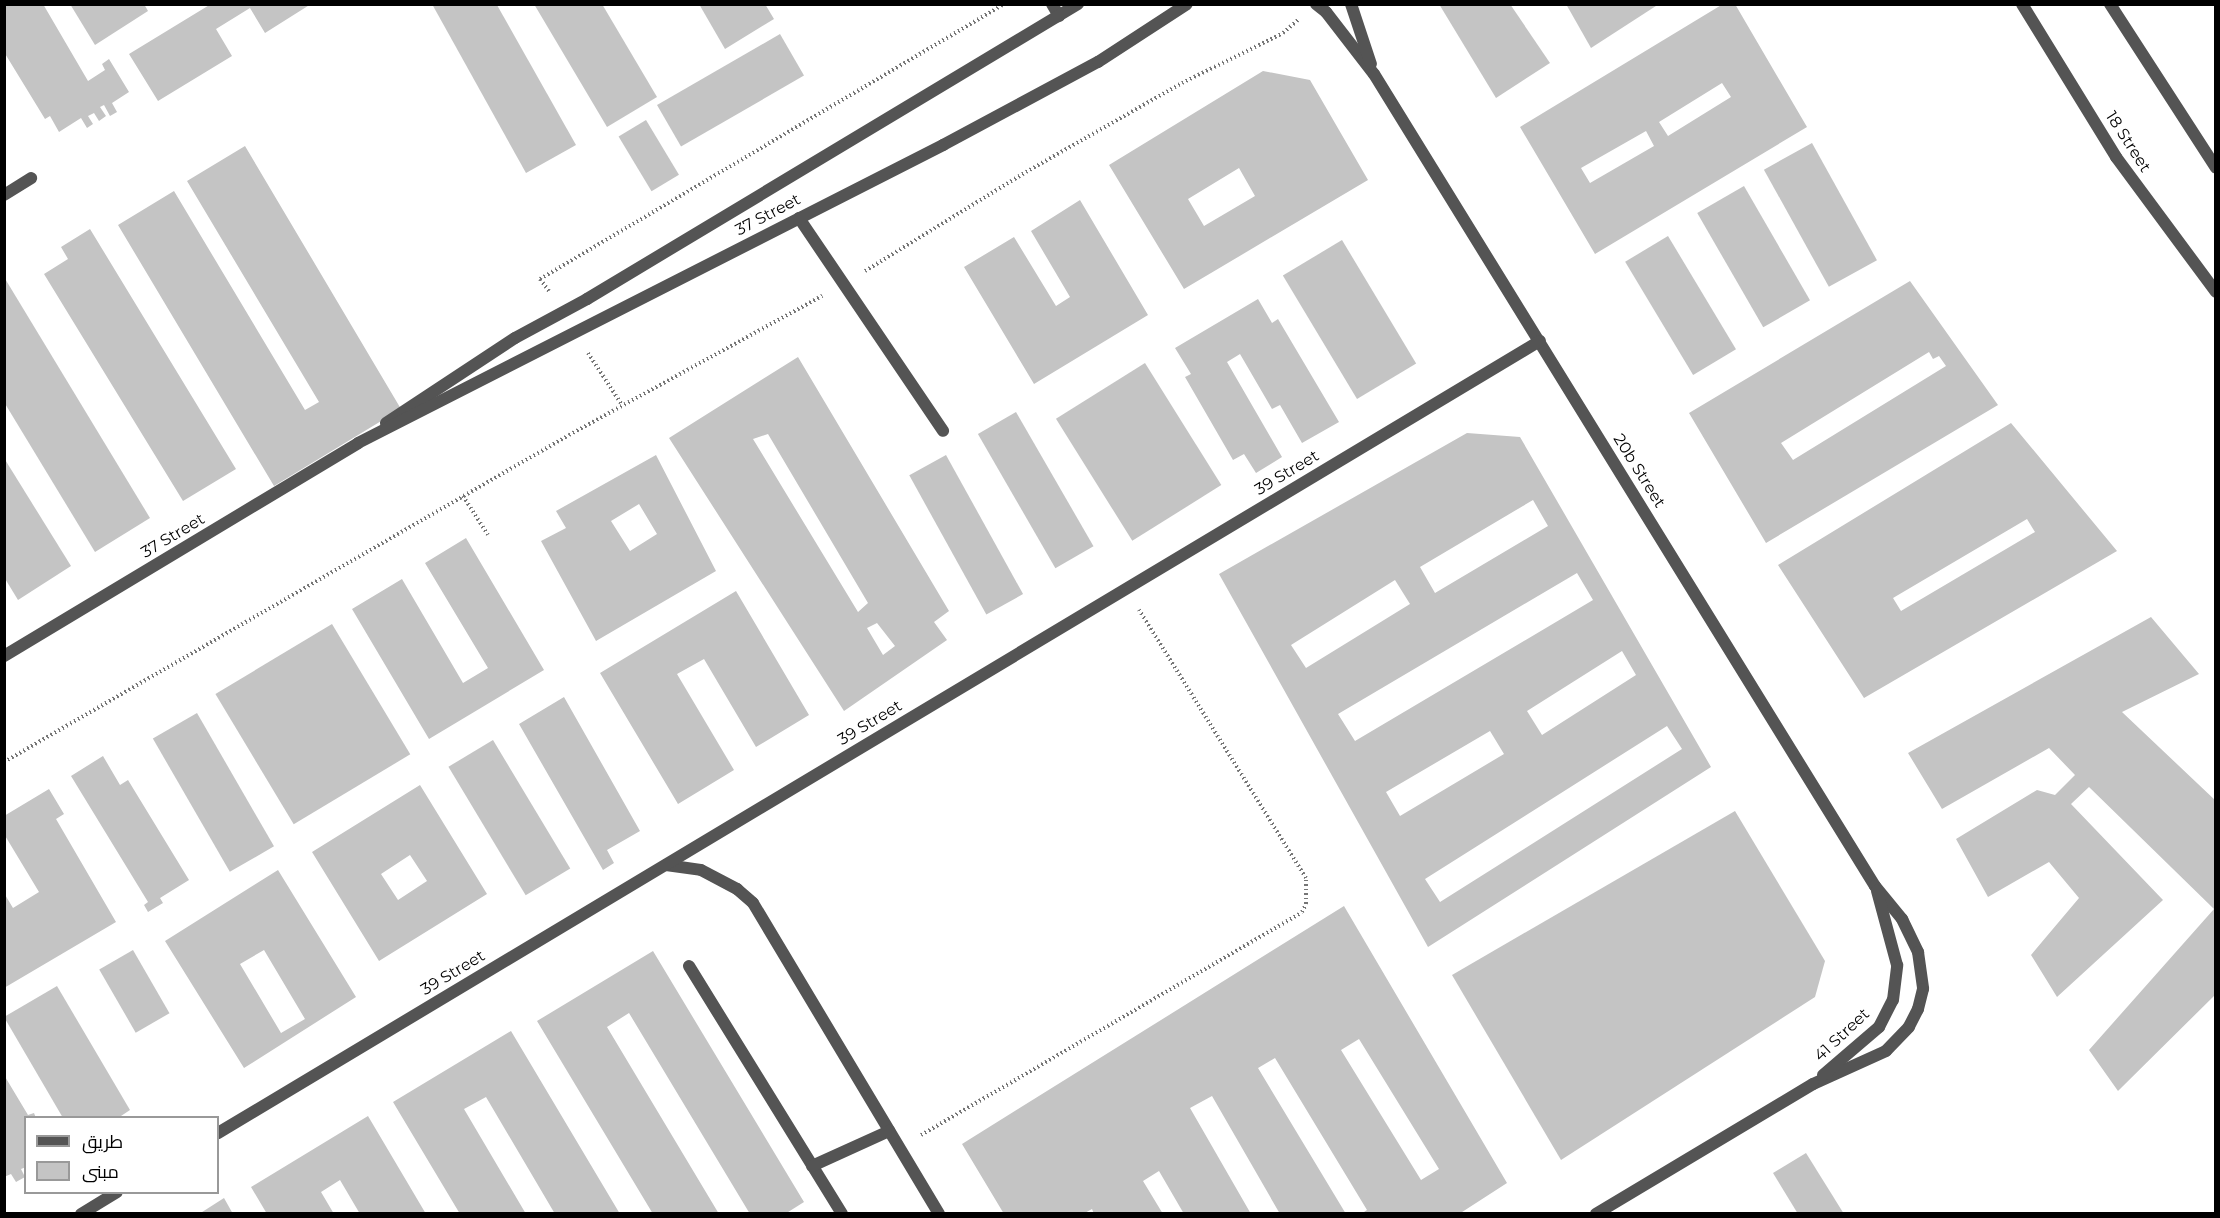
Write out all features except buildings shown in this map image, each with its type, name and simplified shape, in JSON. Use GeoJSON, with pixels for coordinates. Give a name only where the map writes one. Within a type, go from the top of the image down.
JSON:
{"type":"FeatureCollection","features":[{"type":"Feature","properties":{"kind":"street"},"geometry":{"type":"LineString","coordinates":[[1052,4],[1059,16]]}},
{"type":"Feature","properties":{"kind":"street","name":"37 Street"},"geometry":{"type":"LineString","coordinates":[[358,443],[446,380],[1078,4]]}},
{"type":"Feature","properties":{"kind":"street","name":"37 Street"},"geometry":{"type":"LineString","coordinates":[[4,656],[358,443],[576,334],[1098,62],[1187,4]]}},
{"type":"Feature","properties":{"kind":"street","name":"20b Street"},"geometry":{"type":"LineString","coordinates":[[1316,4],[1326,12],[1374,74],[1875,886]]}},
{"type":"Feature","properties":{"kind":"street","name":"20b Street"},"geometry":{"type":"LineString","coordinates":[[1351,4],[1374,74]]}},
{"type":"Feature","properties":{"kind":"street","name":"18 Street"},"geometry":{"type":"LineString","coordinates":[[2022,4],[2116,157],[2216,292]]}},
{"type":"Feature","properties":{"kind":"street"},"geometry":{"type":"LineString","coordinates":[[2110,4],[2216,168]]}},
{"type":"Feature","properties":{"kind":"street"},"geometry":{"type":"LineString","coordinates":[[4,195],[32,178]]}},
{"type":"Feature","properties":{"kind":"street"},"geometry":{"type":"LineString","coordinates":[[799,218],[943,431]]}},
{"type":"Feature","properties":{"kind":"street","name":"39 Street"},"geometry":{"type":"LineString","coordinates":[[219,1132],[1540,341]]}},
{"type":"Feature","properties":{"kind":"street"},"geometry":{"type":"LineString","coordinates":[[666,865],[683,866],[710,874],[737,889],[753,903],[939,1214]]}},
{"type":"Feature","properties":{"kind":"street","name":"41 Street"},"geometry":{"type":"LineString","coordinates":[[1814,1084],[1879,1027],[1893,1000],[1897,965],[1875,886]]}},
{"type":"Feature","properties":{"kind":"street","name":"41 Street"},"geometry":{"type":"LineString","coordinates":[[1596,1214],[1814,1084],[1886,1051],[1909,1027],[1918,1009],[1923,990],[1918,952],[1902,919],[1875,886]]}},
{"type":"Feature","properties":{"kind":"street"},"geometry":{"type":"LineString","coordinates":[[688,966],[841,1213]]}},
{"type":"Feature","properties":{"kind":"street"},"geometry":{"type":"LineString","coordinates":[[812,1166],[890,1131]]}},
{"type":"Feature","properties":{"kind":"street"},"geometry":{"type":"LineString","coordinates":[[81,1214],[114,1194]]}},
{"type":"Feature","properties":{"kind":"path"},"geometry":{"type":"LineString","coordinates":[[562,312],[540,279],[1005,4]]}},
{"type":"Feature","properties":{"kind":"path"},"geometry":{"type":"LineString","coordinates":[[4,762],[622,405],[844,284],[1026,172],[1182,83],[1283,33],[1300,18],[1303,11]]}},
{"type":"Feature","properties":{"kind":"path"},"geometry":{"type":"LineString","coordinates":[[576,334],[622,405]]}},
{"type":"Feature","properties":{"kind":"path"},"geometry":{"type":"LineString","coordinates":[[463,496],[488,535]]}},
{"type":"Feature","properties":{"kind":"path"},"geometry":{"type":"LineString","coordinates":[[899,1148],[1302,912],[1306,904],[1306,878],[1125,589]]}}]}
